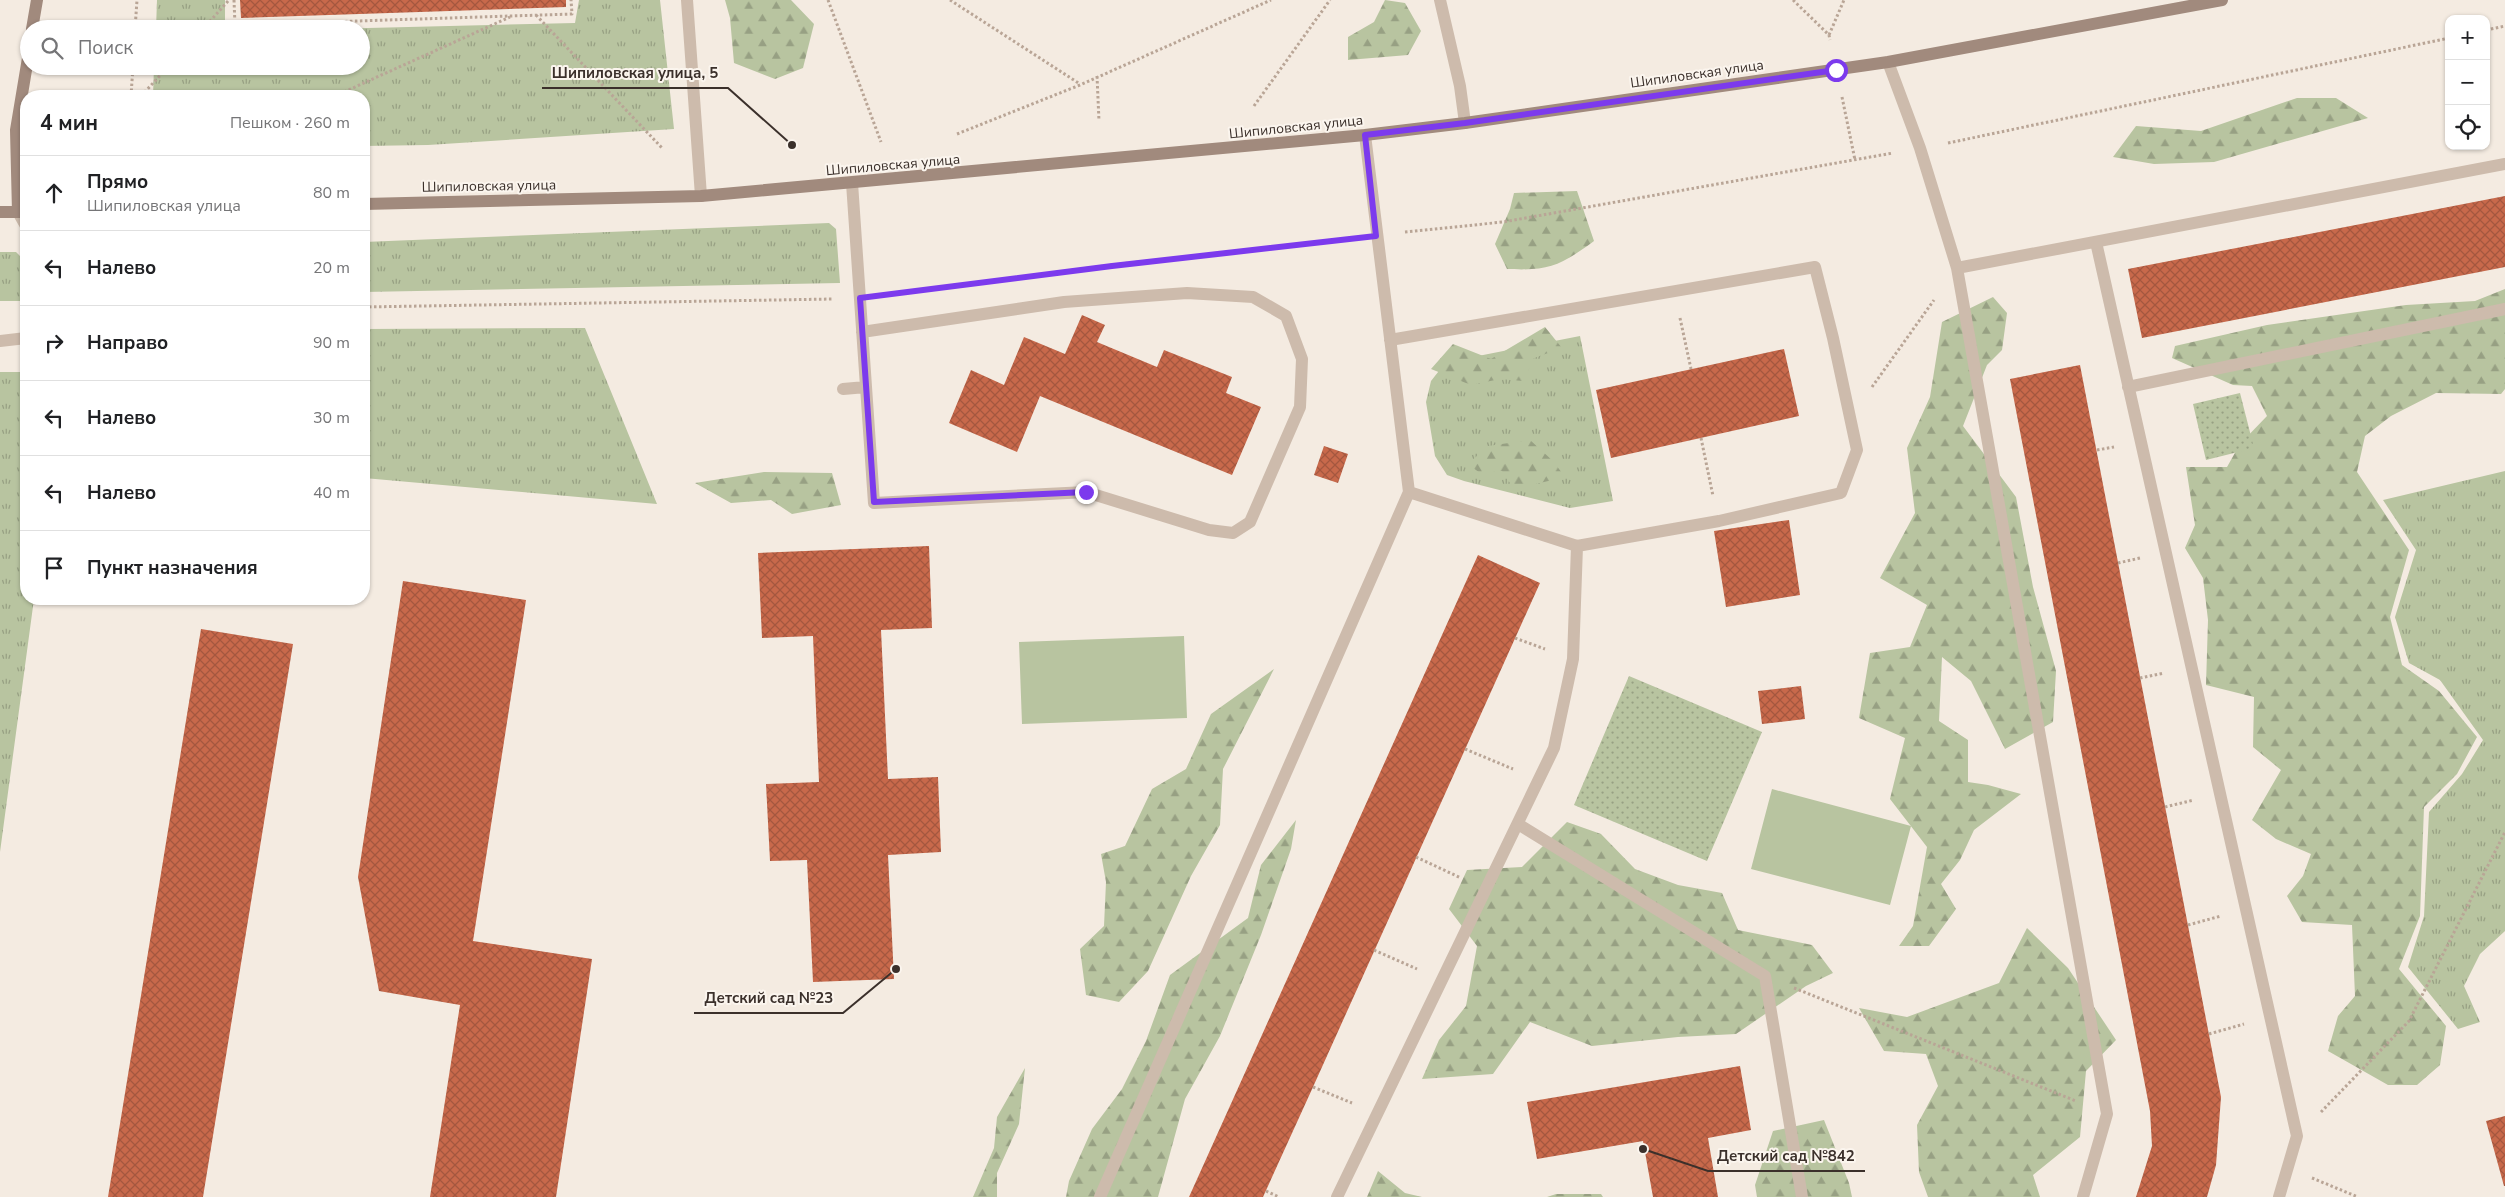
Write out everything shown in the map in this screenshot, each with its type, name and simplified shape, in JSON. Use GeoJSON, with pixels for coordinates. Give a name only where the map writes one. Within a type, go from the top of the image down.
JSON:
{"type":"FeatureCollection","features":[{"type":"Feature","properties":{"kind":"main road"},"geometry":{"type":"LineString","coordinates":[[34,20],[37,0]]}},
{"type":"Feature","properties":{"kind":"main road","name":"Шипиловская улица"},"geometry":{"type":"LineString","coordinates":[[370,204],[700,196],[1365,135],[1465,123],[1888,62],[2222,0]]}},
{"type":"Feature","properties":{"kind":"main road"},"geometry":{"type":"LineString","coordinates":[[23,90],[25,75]]}},
{"type":"Feature","properties":{"kind":"main road"},"geometry":{"type":"LineString","coordinates":[[20,106],[16,130],[20,185]]}},
{"type":"Feature","properties":{"kind":"main road"},"geometry":{"type":"LineString","coordinates":[[0,212],[20,212]]}},
{"type":"Feature","properties":{"kind":"lane"},"geometry":{"type":"LineString","coordinates":[[687,0],[700,196]]}},
{"type":"Feature","properties":{"kind":"lane"},"geometry":{"type":"LineString","coordinates":[[1440,0],[1460,86],[1465,123]]}},
{"type":"Feature","properties":{"kind":"lane"},"geometry":{"type":"LineString","coordinates":[[1888,62],[1920,148],[1957,268],[2107,1114],[2083,1197]]}},
{"type":"Feature","properties":{"kind":"lane"},"geometry":{"type":"LineString","coordinates":[[1100,1197],[1409,492],[1365,135]]}},
{"type":"Feature","properties":{"kind":"lane"},"geometry":{"type":"LineString","coordinates":[[1957,268],[2505,164]]}},
{"type":"Feature","properties":{"kind":"lane"},"geometry":{"type":"LineString","coordinates":[[852,183],[862,332],[874,502],[1086,492],[1209,530],[1234,533],[1250,522],[1300,406],[1302,359],[1286,316],[1253,297],[1187,293],[1064,302],[862,332]]}},
{"type":"Feature","properties":{"kind":"lane"},"geometry":{"type":"LineString","coordinates":[[2096,242],[2297,1136],[2279,1197]]}},
{"type":"Feature","properties":{"kind":"lane"},"geometry":{"type":"LineString","coordinates":[[1390,340],[1815,268],[1857,450],[1841,493],[1719,521],[1577,546],[1409,492]]}},
{"type":"Feature","properties":{"kind":"lane"},"geometry":{"type":"LineString","coordinates":[[2128,387],[2505,309]]}},
{"type":"Feature","properties":{"kind":"lane"},"geometry":{"type":"LineString","coordinates":[[0,342],[20,339]]}},
{"type":"Feature","properties":{"kind":"lane"},"geometry":{"type":"LineString","coordinates":[[843,389],[866,387]]}},
{"type":"Feature","properties":{"kind":"lane"},"geometry":{"type":"LineString","coordinates":[[1337,1197],[1554,748],[1573,660],[1577,546]]}},
{"type":"Feature","properties":{"kind":"lane"},"geometry":{"type":"LineString","coordinates":[[1518,824],[1765,976],[1802,1197]]}},
{"type":"Feature","properties":{"kind":"path"},"geometry":{"type":"LineString","coordinates":[[136,20],[137,0]]}},
{"type":"Feature","properties":{"kind":"path"},"geometry":{"type":"LineString","coordinates":[[211,20],[229,0]]}},
{"type":"Feature","properties":{"kind":"path"},"geometry":{"type":"LineString","coordinates":[[234,0],[235,20]]}},
{"type":"Feature","properties":{"kind":"path"},"geometry":{"type":"LineString","coordinates":[[370,21],[572,14],[571,0]]}},
{"type":"Feature","properties":{"kind":"path"},"geometry":{"type":"LineString","coordinates":[[828,0],[881,142]]}},
{"type":"Feature","properties":{"kind":"path"},"geometry":{"type":"LineString","coordinates":[[950,0],[1080,85]]}},
{"type":"Feature","properties":{"kind":"path"},"geometry":{"type":"LineString","coordinates":[[957,134],[1080,85],[1271,0]]}},
{"type":"Feature","properties":{"kind":"path"},"geometry":{"type":"LineString","coordinates":[[1254,106],[1330,0]]}},
{"type":"Feature","properties":{"kind":"path"},"geometry":{"type":"LineString","coordinates":[[1793,0],[1829,35],[1830,40]]}},
{"type":"Feature","properties":{"kind":"path"},"geometry":{"type":"LineString","coordinates":[[1829,35],[1844,0]]}},
{"type":"Feature","properties":{"kind":"path"},"geometry":{"type":"LineString","coordinates":[[536,15],[663,149]]}},
{"type":"Feature","properties":{"kind":"path"},"geometry":{"type":"LineString","coordinates":[[348,90],[513,16]]}},
{"type":"Feature","properties":{"kind":"path"},"geometry":{"type":"LineString","coordinates":[[2490,29],[2505,26]]}},
{"type":"Feature","properties":{"kind":"path"},"geometry":{"type":"LineString","coordinates":[[370,307],[860,298],[1112,266],[1503,222],[1920,148],[2445,39]]}},
{"type":"Feature","properties":{"kind":"path"},"geometry":{"type":"LineString","coordinates":[[131,90],[132,75]]}},
{"type":"Feature","properties":{"kind":"path"},"geometry":{"type":"LineString","coordinates":[[146,90],[160,75]]}},
{"type":"Feature","properties":{"kind":"path"},"geometry":{"type":"LineString","coordinates":[[1097,76],[1099,121]]}},
{"type":"Feature","properties":{"kind":"path"},"geometry":{"type":"LineString","coordinates":[[1842,97],[1855,160]]}},
{"type":"Feature","properties":{"kind":"path"},"geometry":{"type":"LineString","coordinates":[[1850,418],[1957,268]]}},
{"type":"Feature","properties":{"kind":"path"},"geometry":{"type":"LineString","coordinates":[[1678,310],[1691,370]]}},
{"type":"Feature","properties":{"kind":"path"},"geometry":{"type":"LineString","coordinates":[[1701,438],[1719,521]]}},
{"type":"Feature","properties":{"kind":"path"},"geometry":{"type":"LineString","coordinates":[[1465,749],[1539,780]]}},
{"type":"Feature","properties":{"kind":"path"},"geometry":{"type":"LineString","coordinates":[[2297,1136],[2409,1021],[2505,832]]}},
{"type":"Feature","properties":{"kind":"path"},"geometry":{"type":"LineString","coordinates":[[1416,857],[1485,890]]}},
{"type":"Feature","properties":{"kind":"path"},"geometry":{"type":"LineString","coordinates":[[1374,950],[1442,979]]}},
{"type":"Feature","properties":{"kind":"path"},"geometry":{"type":"LineString","coordinates":[[1765,976],[2107,1114]]}},
{"type":"Feature","properties":{"kind":"path"},"geometry":{"type":"LineString","coordinates":[[2208,1034],[2271,1018]]}},
{"type":"Feature","properties":{"kind":"path"},"geometry":{"type":"LineString","coordinates":[[1313,1087],[1377,1113]]}},
{"type":"Feature","properties":{"kind":"path"},"geometry":{"type":"LineString","coordinates":[[2288,1168],[2358,1197]]}},
{"type":"Feature","properties":{"kind":"path"},"geometry":{"type":"LineString","coordinates":[[1266,1190],[1279,1197]]}},
{"type":"Feature","properties":{"kind":"green space"},"geometry":{"type":"Polygon","coordinates":[[[157,0],[225,0],[225,20],[156,20],[157,0]]]}},
{"type":"Feature","properties":{"kind":"green space"},"geometry":{"type":"Polygon","coordinates":[[[579,0],[660,0],[674,129],[428,145],[370,146],[370,90],[153,90],[154,75],[370,75],[370,28],[575,23],[579,0]]]}},
{"type":"Feature","properties":{"kind":"green space"},"geometry":{"type":"Polygon","coordinates":[[[725,0],[791,0],[814,24],[803,68],[775,79],[734,63],[730,18],[725,0]]]}},
{"type":"Feature","properties":{"kind":"green space"},"geometry":{"type":"Polygon","coordinates":[[[1385,0],[1405,3],[1421,31],[1408,55],[1348,60],[1348,37],[1374,22],[1385,0]]]}},
{"type":"Feature","properties":{"kind":"green space"},"geometry":{"type":"Polygon","coordinates":[[[2297,98],[2336,98],[2368,118],[2214,162],[2154,164],[2113,157],[2136,126],[2201,131],[2297,98]]]}},
{"type":"Feature","properties":{"kind":"green space"},"geometry":{"type":"Polygon","coordinates":[[[1577,191],[1594,241],[1572,256],[1554,265],[1534,269],[1507,269],[1495,244],[1510,209],[1514,193],[1577,191]]]}},
{"type":"Feature","properties":{"kind":"green space"},"geometry":{"type":"Polygon","coordinates":[[[829,223],[836,229],[840,283],[370,292],[370,242],[829,223]]]}},
{"type":"Feature","properties":{"kind":"green space"},"geometry":{"type":"Polygon","coordinates":[[[0,252],[16,252],[20,256],[20,301],[0,301],[0,252]]]}},
{"type":"Feature","properties":{"kind":"green space"},"geometry":{"type":"Polygon","coordinates":[[[2505,289],[2505,389],[2501,394],[2436,393],[2391,416],[2365,436],[2357,472],[2409,550],[2390,617],[2402,665],[2439,691],[2477,737],[2457,774],[2424,807],[2420,916],[2399,969],[2446,1026],[2440,1065],[2417,1085],[2388,1085],[2328,1051],[2338,1016],[2355,996],[2352,925],[2302,922],[2287,896],[2303,876],[2311,854],[2276,839],[2252,820],[2281,770],[2253,747],[2254,697],[2206,685],[2208,620],[2203,578],[2185,548],[2195,525],[2186,467],[2227,467],[2240,444],[2267,416],[2252,386],[2233,385],[2172,358],[2175,346],[2267,325],[2406,305],[2475,301],[2505,289]]]}},
{"type":"Feature","properties":{"kind":"green space"},"geometry":{"type":"Polygon","coordinates":[[[1993,297],[2007,313],[2002,350],[1987,365],[1963,426],[2016,497],[2033,587],[2056,671],[2053,722],[2005,749],[1971,681],[1942,657],[1939,721],[1968,740],[1968,782],[2021,794],[1974,830],[1960,860],[1941,884],[1956,909],[1929,946],[1899,946],[1913,926],[1927,847],[1890,799],[1905,738],[1859,718],[1870,653],[1910,647],[1927,605],[1880,578],[1915,513],[1907,448],[1930,397],[1942,322],[1993,297]]]}},
{"type":"Feature","properties":{"kind":"green space"},"geometry":{"type":"Polygon","coordinates":[[[1545,327],[1562,348],[1534,358],[1523,381],[1500,379],[1471,385],[1431,369],[1453,344],[1491,359],[1545,327]]]}},
{"type":"Feature","properties":{"kind":"green space"},"geometry":{"type":"Polygon","coordinates":[[[585,328],[657,504],[370,479],[370,329],[585,328]]]}},
{"type":"Feature","properties":{"kind":"green space"},"geometry":{"type":"Polygon","coordinates":[[[1580,336],[1613,501],[1570,508],[1447,475],[1435,456],[1426,402],[1431,381],[1442,367],[1463,359],[1580,336]]]}},
{"type":"Feature","properties":{"kind":"green space"},"geometry":{"type":"Polygon","coordinates":[[[0,372],[20,372],[20,605],[33,605],[0,852],[0,372]]]}},
{"type":"Feature","properties":{"kind":"green space"},"geometry":{"type":"Polygon","coordinates":[[[2240,393],[2254,448],[2206,460],[2193,404],[2240,393]]]}},
{"type":"Feature","properties":{"kind":"green space"},"geometry":{"type":"Polygon","coordinates":[[[1530,440],[1553,461],[1565,477],[1514,489],[1502,471],[1480,473],[1468,464],[1488,446],[1530,440]]]}},
{"type":"Feature","properties":{"kind":"green space"},"geometry":{"type":"Polygon","coordinates":[[[2505,471],[2505,931],[2480,954],[2464,986],[2480,1022],[2458,1029],[2408,967],[2424,916],[2429,812],[2462,774],[2483,740],[2440,680],[2409,663],[2395,617],[2416,550],[2383,500],[2505,471]]]}},
{"type":"Feature","properties":{"kind":"green space"},"geometry":{"type":"Polygon","coordinates":[[[764,472],[832,473],[841,505],[792,514],[771,500],[731,503],[695,483],[764,472]]]}},
{"type":"Feature","properties":{"kind":"green space"},"geometry":{"type":"Polygon","coordinates":[[[1184,636],[1187,718],[1022,724],[1019,642],[1184,636]]]}},
{"type":"Feature","properties":{"kind":"green space"},"geometry":{"type":"Polygon","coordinates":[[[1274,669],[1223,769],[1220,825],[1191,876],[1148,971],[1119,1002],[1086,995],[1080,949],[1104,926],[1106,882],[1101,854],[1125,846],[1152,789],[1186,769],[1211,714],[1274,669]]]}},
{"type":"Feature","properties":{"kind":"green space"},"geometry":{"type":"Polygon","coordinates":[[[1629,676],[1762,732],[1707,861],[1574,805],[1629,676]]]}},
{"type":"Feature","properties":{"kind":"green space"},"geometry":{"type":"Polygon","coordinates":[[[1772,789],[1911,826],[1890,905],[1751,869],[1772,789]]]}},
{"type":"Feature","properties":{"kind":"green space"},"geometry":{"type":"Polygon","coordinates":[[[1296,820],[1291,849],[1261,935],[1220,1036],[1185,1099],[1158,1197],[1066,1197],[1069,1181],[1092,1129],[1122,1089],[1146,1041],[1170,975],[1248,918],[1261,865],[1296,820]]]}},
{"type":"Feature","properties":{"kind":"green space"},"geometry":{"type":"Polygon","coordinates":[[[1567,822],[1601,834],[1635,869],[1678,885],[1722,893],[1738,930],[1812,945],[1833,973],[1806,986],[1736,1034],[1678,1037],[1592,1046],[1530,1022],[1493,1074],[1422,1079],[1439,1040],[1466,1006],[1477,946],[1449,909],[1467,870],[1522,867],[1567,822]]]}},
{"type":"Feature","properties":{"kind":"green space"},"geometry":{"type":"Polygon","coordinates":[[[2027,928],[2068,968],[2116,1040],[2086,1071],[2080,1137],[2033,1175],[2040,1197],[1928,1197],[1919,1172],[1917,1125],[1938,1086],[1926,1054],[1884,1051],[1859,1008],[1907,1017],[1999,983],[2027,928]]]}},
{"type":"Feature","properties":{"kind":"green space"},"geometry":{"type":"Polygon","coordinates":[[[1025,1068],[1019,1124],[997,1173],[997,1197],[973,1197],[994,1148],[997,1117],[1025,1068]]]}},
{"type":"Feature","properties":{"kind":"green space"},"geometry":{"type":"Polygon","coordinates":[[[1824,1120],[1849,1183],[1852,1197],[1757,1197],[1755,1185],[1773,1131],[1824,1120]]]}},
{"type":"Feature","properties":{"kind":"green space"},"geometry":{"type":"Polygon","coordinates":[[[1378,1171],[1405,1193],[1422,1197],[1367,1197],[1378,1171]]]}},
{"type":"Feature","properties":{"kind":"green space"},"geometry":{"type":"Polygon","coordinates":[[[1556,1194],[1601,1194],[1603,1197],[1547,1197],[1556,1194]]]}},
{"type":"Feature","properties":{"kind":"building"},"geometry":{"type":"Polygon","coordinates":[[[240,0],[566,0],[566,7],[241,18],[240,0]]]}},
{"type":"Feature","properties":{"kind":"building"},"geometry":{"type":"Polygon","coordinates":[[[2505,196],[2505,267],[2142,338],[2128,269],[2505,196]]]}},
{"type":"Feature","properties":{"kind":"building"},"geometry":{"type":"Polygon","coordinates":[[[1082,315],[1105,325],[1097,342],[1157,367],[1164,350],[1232,377],[1226,393],[1261,407],[1232,475],[1040,396],[1017,452],[949,423],[971,370],[1004,385],[1024,337],[1065,354],[1082,315]]]}},
{"type":"Feature","properties":{"kind":"building"},"geometry":{"type":"Polygon","coordinates":[[[1784,349],[1799,416],[1611,458],[1596,390],[1784,349]]]}},
{"type":"Feature","properties":{"kind":"building"},"geometry":{"type":"Polygon","coordinates":[[[2080,365],[2221,1097],[2216,1165],[2207,1197],[2136,1197],[2152,1146],[2150,1111],[2010,379],[2080,365]]]}},
{"type":"Feature","properties":{"kind":"building"},"geometry":{"type":"Polygon","coordinates":[[[1324,446],[1348,454],[1338,483],[1314,475],[1324,446]]]}},
{"type":"Feature","properties":{"kind":"building"},"geometry":{"type":"Polygon","coordinates":[[[1789,520],[1800,595],[1726,607],[1714,531],[1789,520]]]}},
{"type":"Feature","properties":{"kind":"building"},"geometry":{"type":"Polygon","coordinates":[[[929,546],[932,628],[881,630],[888,779],[938,777],[941,852],[888,855],[894,979],[813,982],[807,860],[770,861],[766,784],[819,782],[813,636],[762,638],[758,553],[929,546]]]}},
{"type":"Feature","properties":{"kind":"building"},"geometry":{"type":"Polygon","coordinates":[[[1478,555],[1540,583],[1263,1197],[1189,1197],[1478,555]]]}},
{"type":"Feature","properties":{"kind":"building"},"geometry":{"type":"Polygon","coordinates":[[[403,581],[526,600],[473,941],[592,959],[556,1197],[430,1197],[460,1005],[379,991],[358,877],[403,581]]]}},
{"type":"Feature","properties":{"kind":"building"},"geometry":{"type":"Polygon","coordinates":[[[201,629],[293,644],[203,1197],[108,1197],[201,629]]]}},
{"type":"Feature","properties":{"kind":"building"},"geometry":{"type":"Polygon","coordinates":[[[1801,686],[1805,719],[1762,724],[1758,691],[1801,686]]]}},
{"type":"Feature","properties":{"kind":"building"},"geometry":{"type":"Polygon","coordinates":[[[1740,1066],[1751,1130],[1708,1138],[1718,1197],[1653,1197],[1643,1141],[1537,1159],[1527,1102],[1740,1066]]]}},
{"type":"Feature","properties":{"kind":"building"},"geometry":{"type":"Polygon","coordinates":[[[2505,1116],[2505,1186],[2504,1186],[2486,1121],[2505,1116]]]}},
{"type":"Feature","properties":{"kind":"place","name":"Шипиловская улица, 5"},"geometry":{"type":"Point","coordinates":[792,145]}},
{"type":"Feature","properties":{"kind":"place","name":"Детский сад №23"},"geometry":{"type":"Point","coordinates":[896,969]}},
{"type":"Feature","properties":{"kind":"place","name":"Детский сад №842"},"geometry":{"type":"Point","coordinates":[1643,1149]}},
{"type":"Feature","properties":{"kind":"route"},"geometry":{"type":"LineString","coordinates":[[1086,492],[874,502],[860,298],[1112,266],[1376,236],[1365,135],[1465,123],[1836,70]]}}]}
